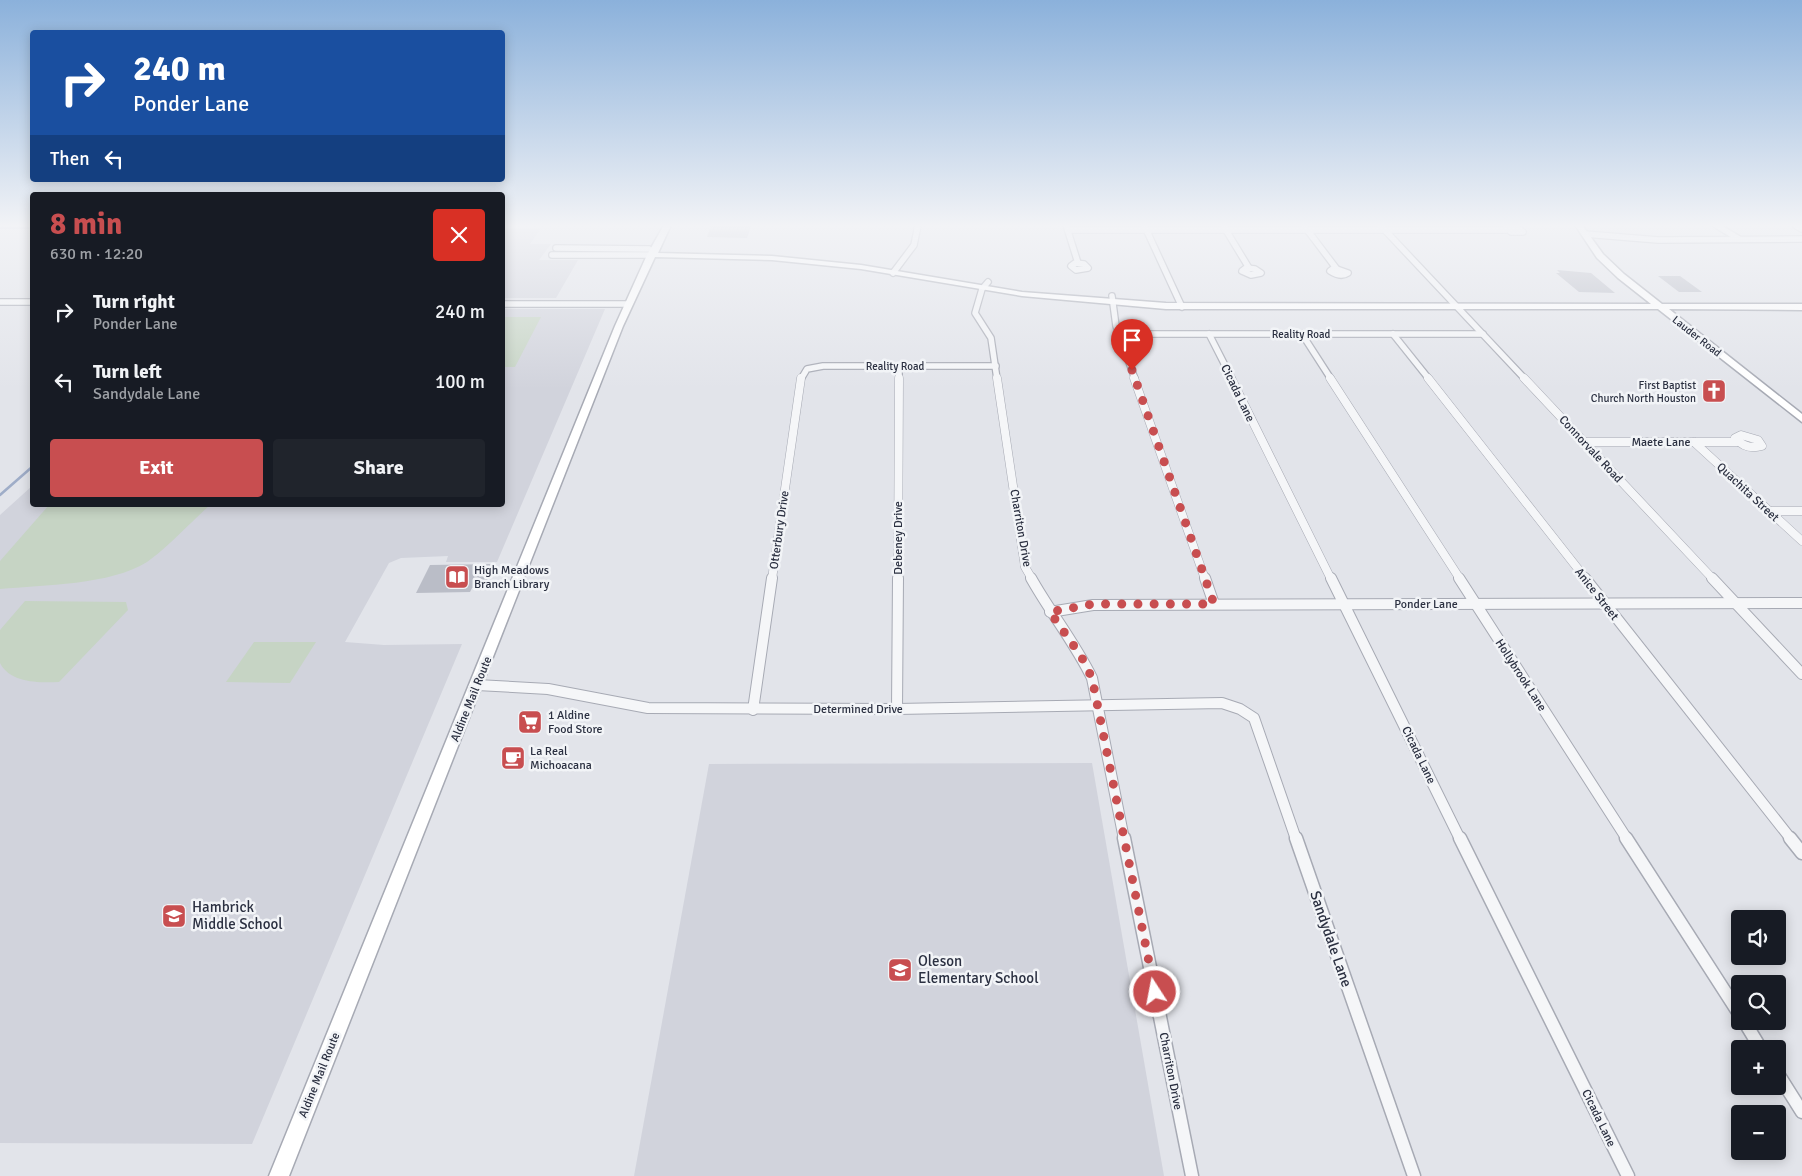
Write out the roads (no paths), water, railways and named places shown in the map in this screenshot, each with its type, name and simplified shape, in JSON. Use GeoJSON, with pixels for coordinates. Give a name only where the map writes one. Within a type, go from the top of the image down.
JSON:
{"type":"FeatureCollection","features":[{"type":"Feature","properties":{"kind":"main road","name":"Aldine Mail Route"},"geometry":{"type":"LineString","coordinates":[[279,1176],[628,304],[640,280]]}},
{"type":"Feature","properties":{"kind":"main road"},"geometry":{"type":"LineString","coordinates":[[957,280],[1112,300],[1458,307],[1802,307]]}},
{"type":"Feature","properties":{"kind":"main road","name":"Lauder Road"},"geometry":{"type":"LineString","coordinates":[[1627,280],[1802,419]]}},
{"type":"Feature","properties":{"kind":"main road"},"geometry":{"type":"LineString","coordinates":[[1180,302],[1649,298],[1802,299]]}},
{"type":"Feature","properties":{"kind":"street"},"geometry":{"type":"LineString","coordinates":[[1170,280],[1180,302]]}},
{"type":"Feature","properties":{"kind":"street","name":"Connorvale Road"},"geometry":{"type":"LineString","coordinates":[[1432,280],[1802,674]]}},
{"type":"Feature","properties":{"kind":"street","name":"Charriton Drive"},"geometry":{"type":"LineString","coordinates":[[985,285],[975,313],[991,338],[1025,567],[1050,612],[1081,656],[1092,678],[1192,1176]]}},
{"type":"Feature","properties":{"kind":"street"},"geometry":{"type":"LineString","coordinates":[[1112,300],[1119,334],[1214,604]]}},
{"type":"Feature","properties":{"kind":"street"},"geometry":{"type":"LineString","coordinates":[[0,302],[30,302]]}},
{"type":"Feature","properties":{"kind":"street"},"geometry":{"type":"LineString","coordinates":[[505,304],[628,304]]}},
{"type":"Feature","properties":{"kind":"street","name":"Reality Road"},"geometry":{"type":"LineString","coordinates":[[1119,334],[1483,334]]}},
{"type":"Feature","properties":{"kind":"street","name":"Cicada Lane"},"geometry":{"type":"LineString","coordinates":[[1209,334],[1628,1176]]}},
{"type":"Feature","properties":{"kind":"street","name":"Hollybrook Lane"},"geometry":{"type":"LineString","coordinates":[[1302,334],[1731,1001]]}},
{"type":"Feature","properties":{"kind":"street","name":"Anice Street"},"geometry":{"type":"LineString","coordinates":[[1393,334],[1802,853]]}},
{"type":"Feature","properties":{"kind":"street","name":"Reality Road"},"geometry":{"type":"LineString","coordinates":[[823,366],[996,366]]}},
{"type":"Feature","properties":{"kind":"street","name":"Otterbury Drive"},"geometry":{"type":"LineString","coordinates":[[753,710],[801,377],[807,369],[823,366]]}},
{"type":"Feature","properties":{"kind":"street","name":"Debeney Drive"},"geometry":{"type":"LineString","coordinates":[[897,709],[899,366]]}},
{"type":"Feature","properties":{"kind":"street","name":"Maete Lane"},"geometry":{"type":"LineString","coordinates":[[1585,442],[1737,442]]}},
{"type":"Feature","properties":{"kind":"street","name":"Quachita Street"},"geometry":{"type":"LineString","coordinates":[[1694,442],[1802,541]]}},
{"type":"Feature","properties":{"kind":"street"},"geometry":{"type":"LineString","coordinates":[[1769,511],[1802,511]]}},
{"type":"Feature","properties":{"kind":"street","name":"Ponder Lane"},"geometry":{"type":"LineString","coordinates":[[1050,612],[1093,604],[1802,603]]}},
{"type":"Feature","properties":{"kind":"street","name":"Determined Drive"},"geometry":{"type":"LineString","coordinates":[[477,685],[548,689],[648,708],[753,710],[897,709],[1222,703],[1240,708]]}},
{"type":"Feature","properties":{"kind":"street","name":"Sandydale Lane"},"geometry":{"type":"LineString","coordinates":[[1240,708],[1254,718],[1414,1176]]}},
{"type":"Feature","properties":{"kind":"street"},"geometry":{"type":"LineString","coordinates":[[1786,1087],[1802,1112]]}},
{"type":"Feature","properties":{"kind":"waterway"},"geometry":{"type":"LineString","coordinates":[[0,495],[30,469]]}},
{"type":"Feature","properties":{"kind":"place","name":"First Baptist Church North Houston"},"geometry":{"type":"Point","coordinates":[1714,391]}},
{"type":"Feature","properties":{"kind":"place","name":"High Meadows Branch Library"},"geometry":{"type":"Point","coordinates":[457,577]}},
{"type":"Feature","properties":{"kind":"place","name":"1 Aldine Food Store"},"geometry":{"type":"Point","coordinates":[530,722]}},
{"type":"Feature","properties":{"kind":"place","name":"La Real Michoacana"},"geometry":{"type":"Point","coordinates":[513,758]}},
{"type":"Feature","properties":{"kind":"place","name":"Hambrick Middle School"},"geometry":{"type":"Point","coordinates":[174,916]}},
{"type":"Feature","properties":{"kind":"place","name":"Oleson Elementary School"},"geometry":{"type":"Point","coordinates":[900,970]}}]}
